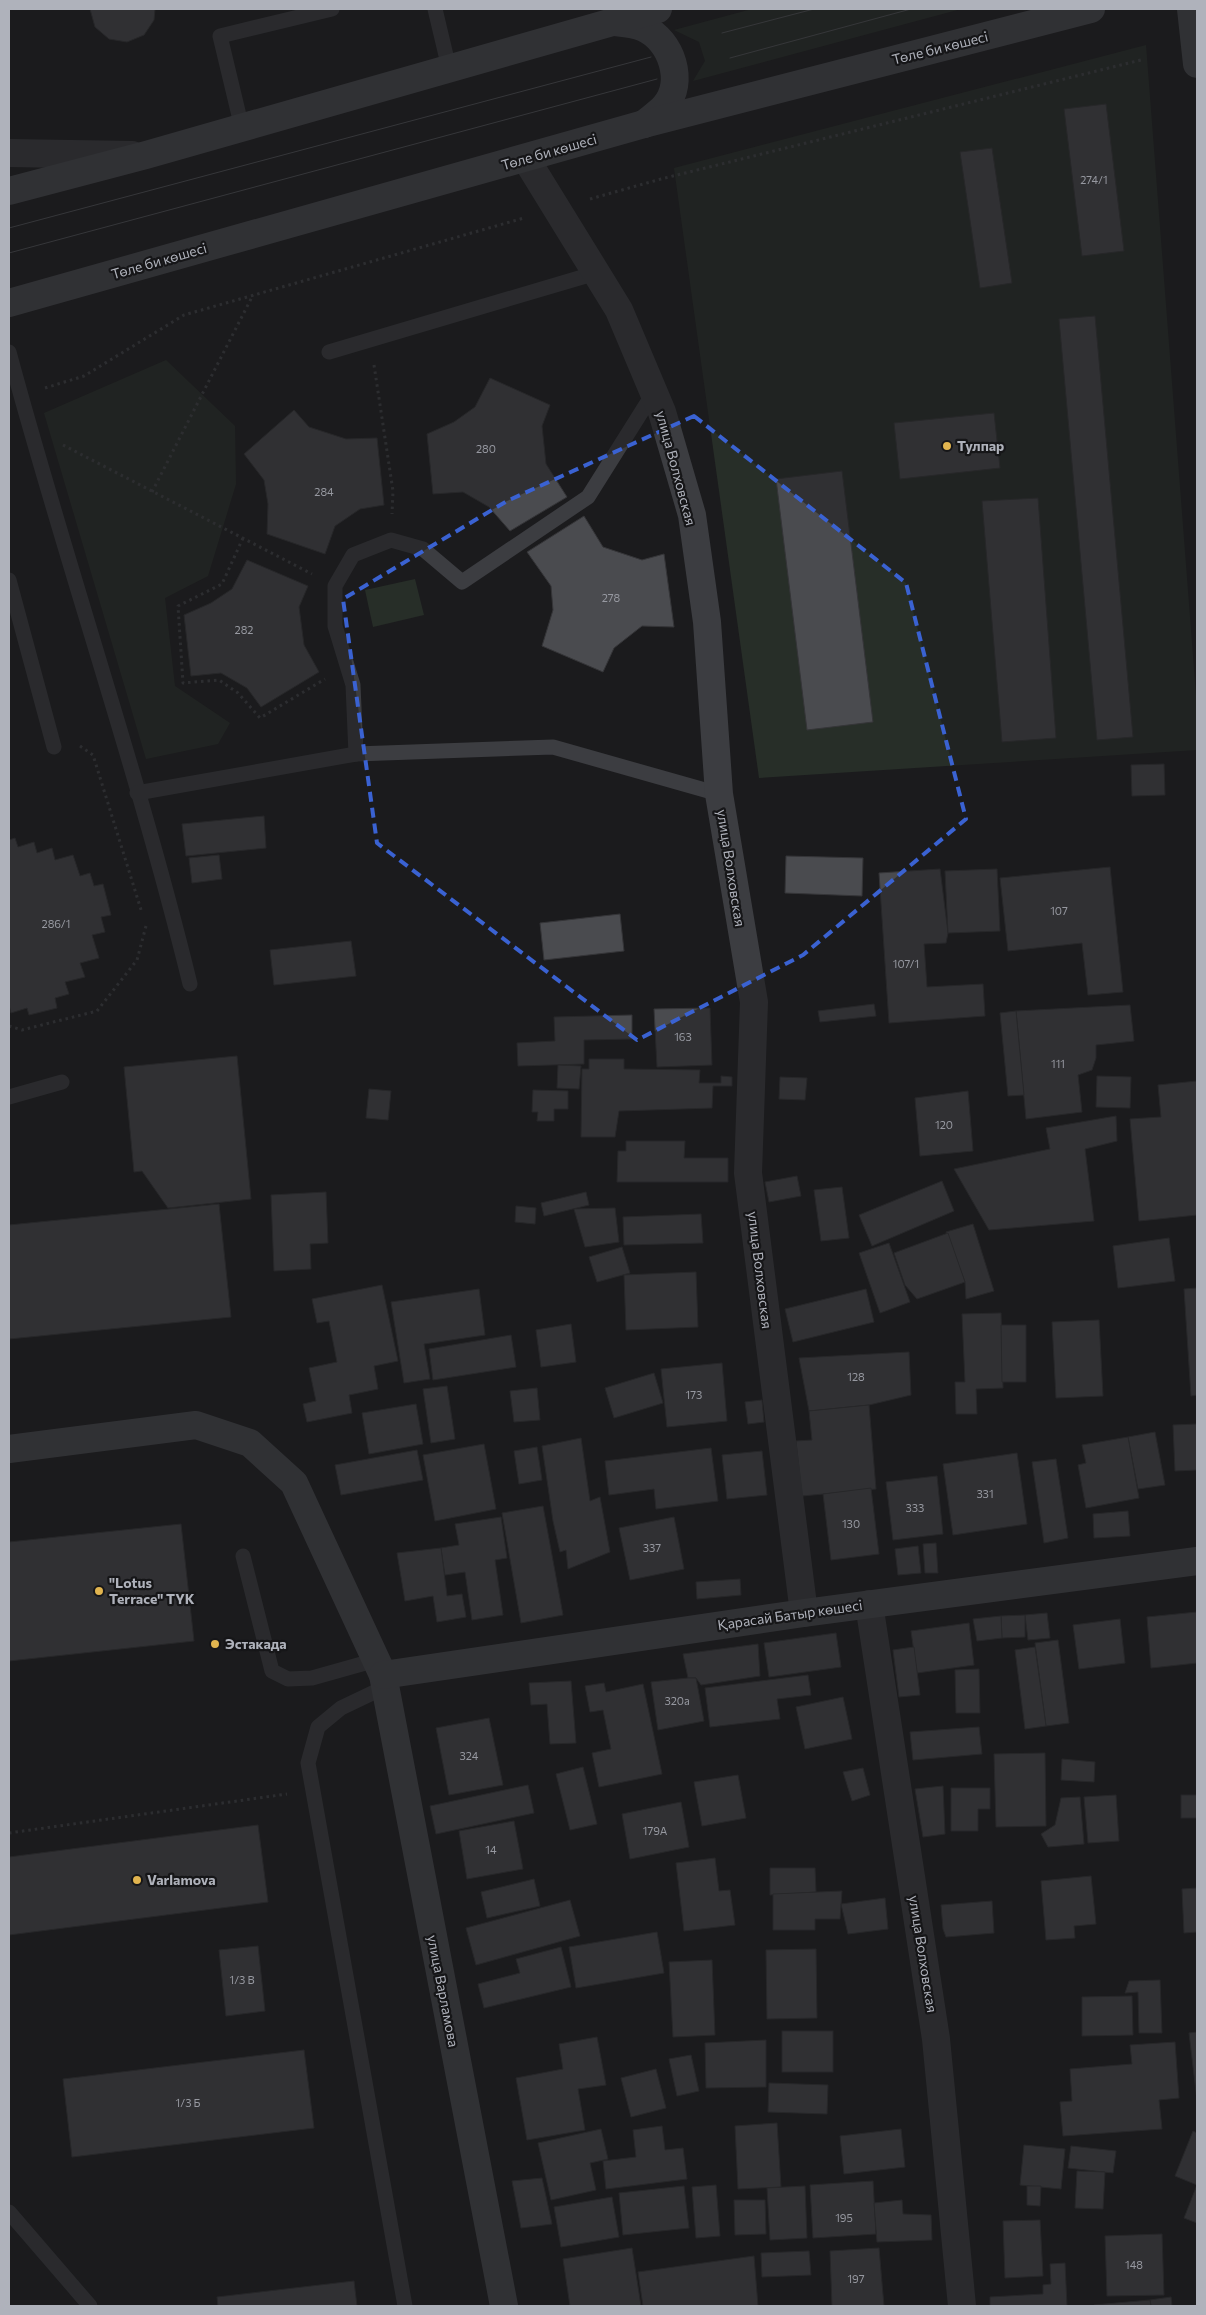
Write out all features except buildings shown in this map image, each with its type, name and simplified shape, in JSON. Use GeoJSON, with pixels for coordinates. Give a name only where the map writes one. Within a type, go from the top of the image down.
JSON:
{"type":"FeatureCollection","features":[{"type":"Feature","properties":{"kind":"street"},"geometry":{"type":"LineString","coordinates":[[9,192],[242,128],[658,9]]}},
{"type":"Feature","properties":{"kind":"street","name":"Төле би көшесі"},"geometry":{"type":"LineString","coordinates":[[9,303],[526,159],[644,124],[1092,9]]}},
{"type":"Feature","properties":{"kind":"street"},"geometry":{"type":"LineString","coordinates":[[1191,9],[1197,64]]}},
{"type":"Feature","properties":{"kind":"street"},"geometry":{"type":"LineString","coordinates":[[613,22],[643,28],[657,37],[671,57],[674,70],[674,88],[665,106],[644,124]]}},
{"type":"Feature","properties":{"kind":"street"},"geometry":{"type":"LineString","coordinates":[[9,153],[146,155]]}},
{"type":"Feature","properties":{"kind":"street","name":"улица Волховская"},"geometry":{"type":"LineString","coordinates":[[526,159],[619,310],[662,412],[692,515],[707,622],[719,794],[754,1002],[748,1173],[804,1613]]}},
{"type":"Feature","properties":{"kind":"street","name":"улица Варламова"},"geometry":{"type":"LineString","coordinates":[[9,1448],[196,1426],[250,1443],[294,1483],[382,1674],[504,2306]]}},
{"type":"Feature","properties":{"kind":"street","name":"Қарасай Батыр көшесі"},"geometry":{"type":"LineString","coordinates":[[382,1674],[804,1613],[1197,1561]]}},
{"type":"Feature","properties":{"kind":"street","name":"улица Волховская"},"geometry":{"type":"LineString","coordinates":[[869,1604],[936,2039],[962,2306]]}},
{"type":"Feature","properties":{"kind":"lane"},"geometry":{"type":"LineString","coordinates":[[242,128],[220,36],[332,9]]}},
{"type":"Feature","properties":{"kind":"lane"},"geometry":{"type":"LineString","coordinates":[[435,9],[449,68]]}},
{"type":"Feature","properties":{"kind":"lane"},"geometry":{"type":"LineString","coordinates":[[329,352],[596,273]]}},
{"type":"Feature","properties":{"kind":"lane"},"geometry":{"type":"LineString","coordinates":[[9,352],[137,793],[164,875],[190,984]]}},
{"type":"Feature","properties":{"kind":"lane"},"geometry":{"type":"LineString","coordinates":[[356,754],[353,685],[335,626],[335,586],[353,555],[391,540],[423,549],[462,582],[588,497],[654,392]]}},
{"type":"Feature","properties":{"kind":"lane"},"geometry":{"type":"LineString","coordinates":[[9,580],[54,747]]}},
{"type":"Feature","properties":{"kind":"lane"},"geometry":{"type":"LineString","coordinates":[[137,793],[356,754],[553,747],[719,794]]}},
{"type":"Feature","properties":{"kind":"lane"},"geometry":{"type":"LineString","coordinates":[[9,1097],[62,1082]]}},
{"type":"Feature","properties":{"kind":"lane"},"geometry":{"type":"LineString","coordinates":[[243,1556],[272,1671],[288,1679],[382,1674]]}},
{"type":"Feature","properties":{"kind":"lane"},"geometry":{"type":"LineString","coordinates":[[382,1674],[318,1727],[308,1763],[405,2306]]}},
{"type":"Feature","properties":{"kind":"lane"},"geometry":{"type":"LineString","coordinates":[[9,2212],[90,2306]]}},
{"type":"Feature","properties":{"kind":"path"},"geometry":{"type":"LineString","coordinates":[[152,492],[253,295]]}},
{"type":"Feature","properties":{"kind":"path"},"geometry":{"type":"LineString","coordinates":[[370,339],[393,491],[391,540]]}},
{"type":"Feature","properties":{"kind":"path"},"geometry":{"type":"LineString","coordinates":[[58,443],[335,586]]}},
{"type":"Feature","properties":{"kind":"path"},"geometry":{"type":"LineString","coordinates":[[243,538],[222,584],[178,606],[183,683],[219,680],[238,693],[260,718],[326,678],[349,669]]}},
{"type":"Feature","properties":{"kind":"path"},"geometry":{"type":"LineString","coordinates":[[9,1026],[22,1030],[97,1011],[138,960],[147,928],[93,755],[48,725]]}},
{"type":"Feature","properties":{"kind":"path"},"geometry":{"type":"LineString","coordinates":[[9,1833],[313,1791]]}},
{"type":"Feature","properties":{"kind":"highlighted area"},"geometry":{"type":"Polygon","coordinates":[[[694,416],[906,583],[966,819],[803,955],[637,1040],[377,843],[343,599],[507,501],[694,416]]]}},
{"type":"Feature","properties":{"kind":"shaded area"},"geometry":{"type":"Polygon","coordinates":[[[752,9],[961,9],[693,81],[705,61],[699,42],[674,30],[752,9]]]}},
{"type":"Feature","properties":{"kind":"shaded area"},"geometry":{"type":"Polygon","coordinates":[[[1146,45],[1197,708],[1197,750],[759,778],[674,168],[1146,45]]]}},
{"type":"Feature","properties":{"kind":"shaded area"},"geometry":{"type":"Polygon","coordinates":[[[166,360],[235,426],[236,484],[208,576],[165,598],[175,686],[230,723],[218,744],[146,759],[44,413],[166,360]]]}},
{"type":"Feature","properties":{"kind":"shaded area"},"geometry":{"type":"Polygon","coordinates":[[[415,579],[424,615],[373,627],[365,590],[415,579]]]}},
{"type":"Feature","properties":{"kind":"tram line"},"geometry":{"type":"LineString","coordinates":[[722,33],[814,9]]}},
{"type":"Feature","properties":{"kind":"tram line"},"geometry":{"type":"LineString","coordinates":[[730,58],[911,9]]}},
{"type":"Feature","properties":{"kind":"tram line"},"geometry":{"type":"LineString","coordinates":[[9,228],[651,57]]}},
{"type":"Feature","properties":{"kind":"tram line"},"geometry":{"type":"LineString","coordinates":[[9,253],[657,79]]}},
{"type":"Feature","properties":{"kind":"place","name":"Тулпар"},"geometry":{"type":"Point","coordinates":[947,446]}},
{"type":"Feature","properties":{"kind":"place","name":"\"Lotus Terrace\" ТҮК"},"geometry":{"type":"Point","coordinates":[99,1591]}},
{"type":"Feature","properties":{"kind":"place","name":"Эстакада"},"geometry":{"type":"Point","coordinates":[215,1644]}},
{"type":"Feature","properties":{"kind":"place","name":"Varlamova"},"geometry":{"type":"Point","coordinates":[137,1880]}}]}
